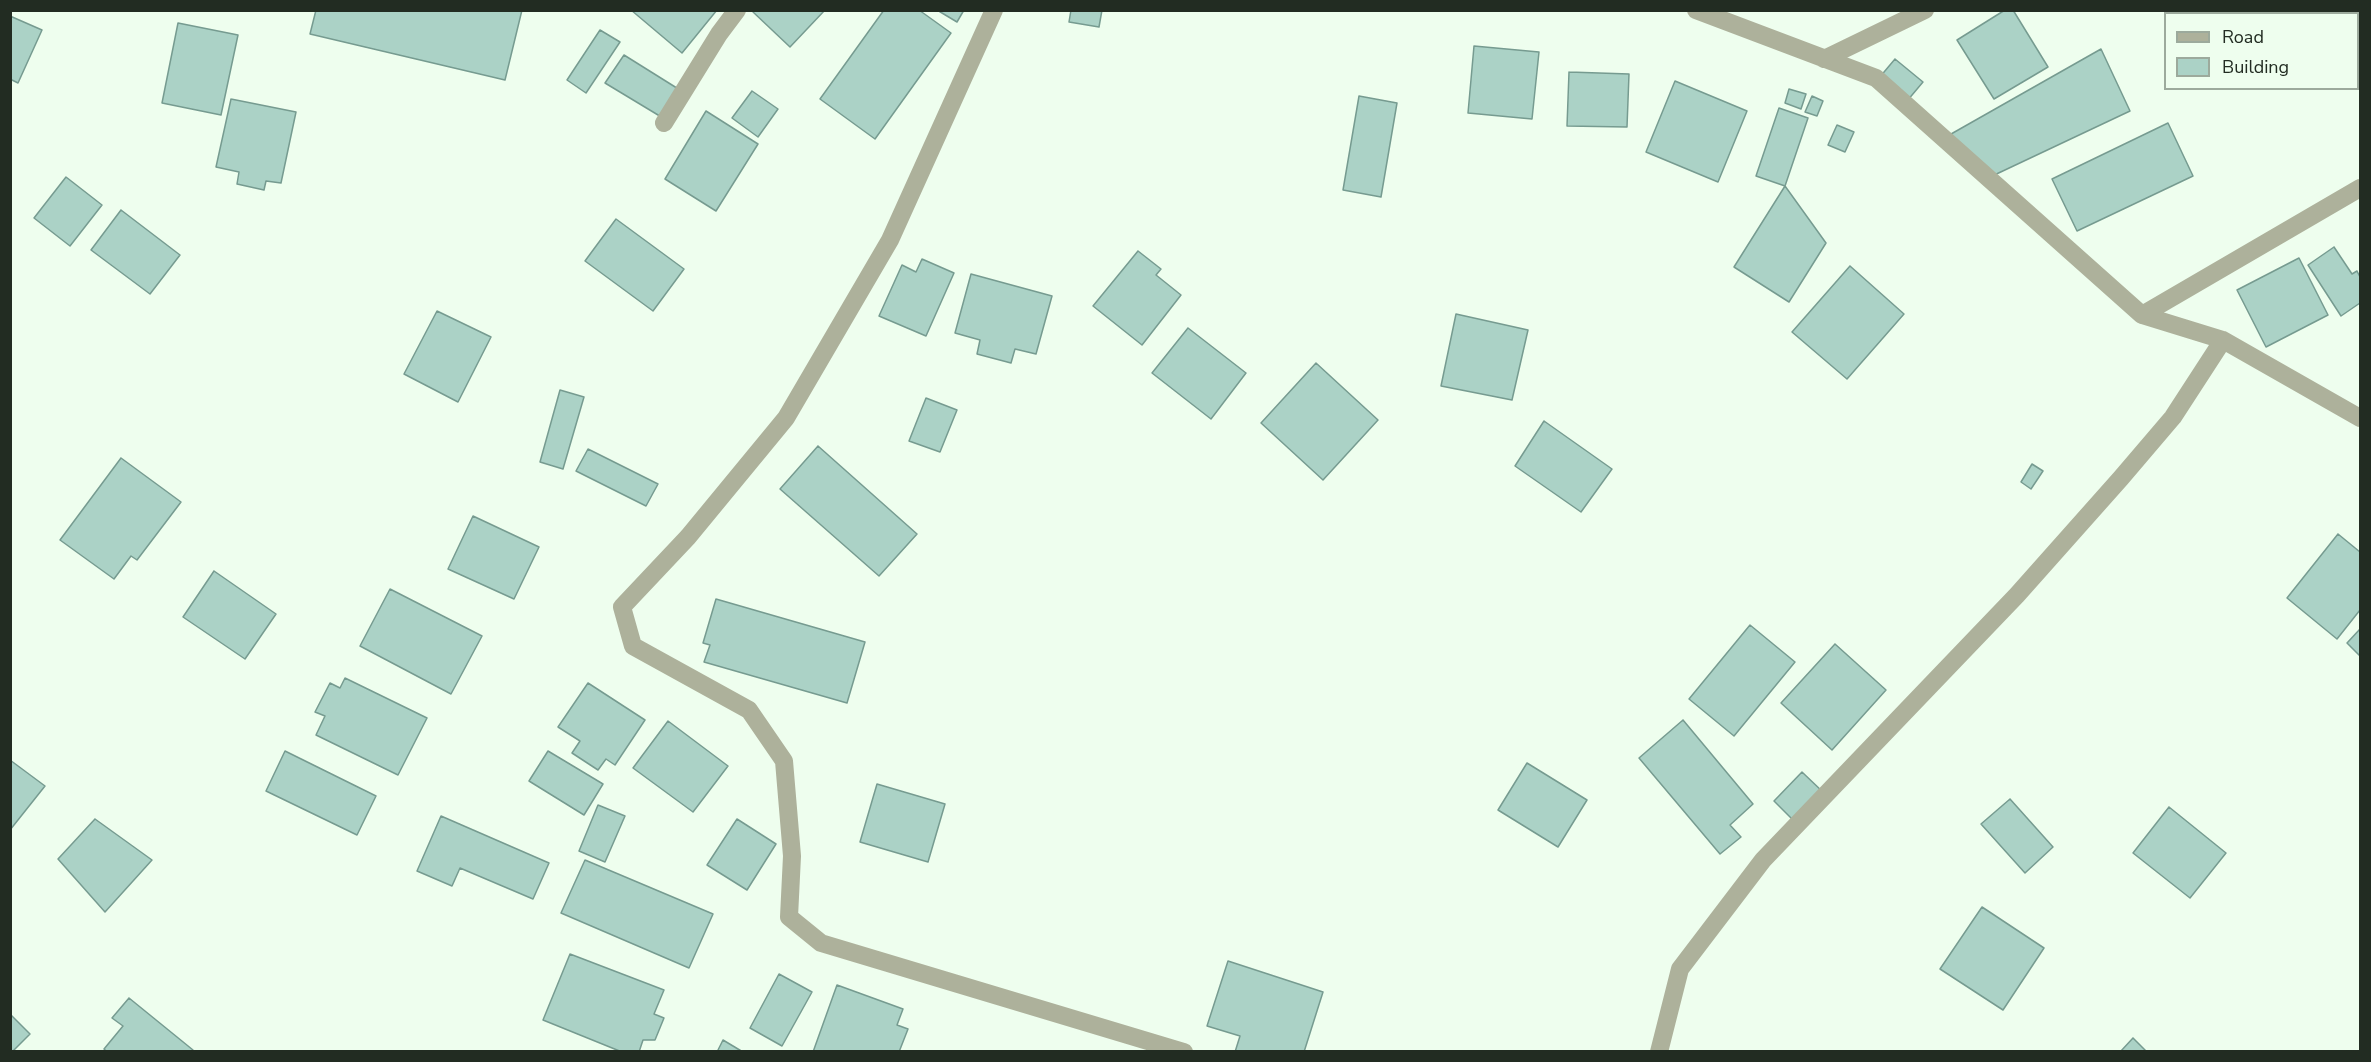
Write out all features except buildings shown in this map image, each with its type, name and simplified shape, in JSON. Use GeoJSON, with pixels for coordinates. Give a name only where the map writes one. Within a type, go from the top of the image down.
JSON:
{"type":"FeatureCollection","features":[{"type":"Feature","properties":{"kind":"street"},"geometry":{"type":"LineString","coordinates":[[664,123],[719,34],[737,10]]}},
{"type":"Feature","properties":{"kind":"street"},"geometry":{"type":"LineString","coordinates":[[994,10],[890,240],[786,418],[688,537],[622,607],[633,646],[749,710],[784,761],[792,856],[789,917],[821,944],[1184,1052]]}},
{"type":"Feature","properties":{"kind":"street"},"geometry":{"type":"LineString","coordinates":[[1696,10],[1876,78],[2142,315],[2223,340],[2361,418]]}},
{"type":"Feature","properties":{"kind":"street"},"geometry":{"type":"LineString","coordinates":[[1824,59],[1925,10]]}},
{"type":"Feature","properties":{"kind":"street"},"geometry":{"type":"LineString","coordinates":[[2142,315],[2361,188]]}},
{"type":"Feature","properties":{"kind":"street"},"geometry":{"type":"LineString","coordinates":[[1659,1052],[1680,969],[1763,860],[2017,595],[2121,478],[2173,417],[2223,340]]}}]}
